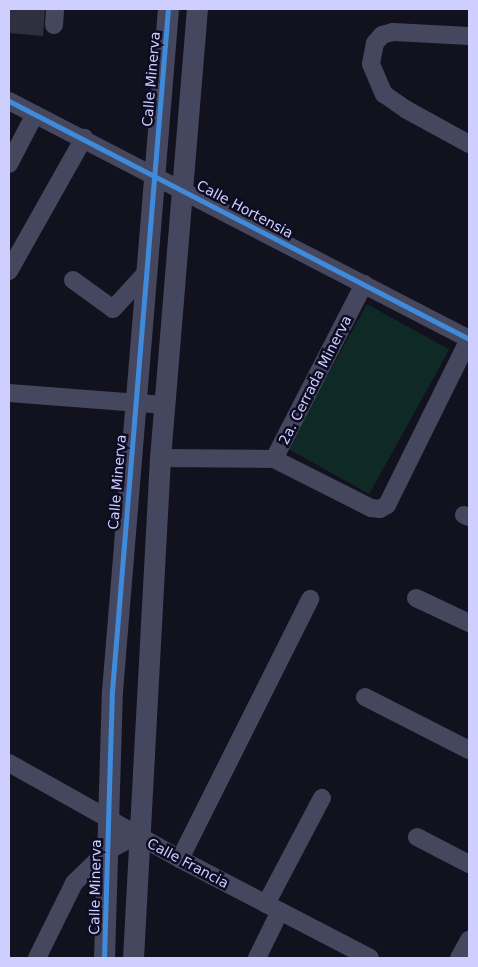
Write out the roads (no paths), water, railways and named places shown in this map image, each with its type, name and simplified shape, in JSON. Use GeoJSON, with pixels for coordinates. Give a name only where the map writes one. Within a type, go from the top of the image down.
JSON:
{"type":"FeatureCollection","features":[{"type":"Feature","properties":{"kind":"street","name":"Calle Minerva"},"geometry":{"type":"LineString","coordinates":[[104,958],[112,691],[168,9]]}},
{"type":"Feature","properties":{"kind":"street"},"geometry":{"type":"LineString","coordinates":[[133,958],[137,835],[160,458],[197,9]]}},
{"type":"Feature","properties":{"kind":"street"},"geometry":{"type":"LineString","coordinates":[[469,36],[393,32],[382,35],[375,43],[371,64],[384,94],[407,110],[469,144]]}},
{"type":"Feature","properties":{"kind":"street","name":"Calle Hortensia"},"geometry":{"type":"LineString","coordinates":[[9,100],[364,284],[467,343]]}},
{"type":"Feature","properties":{"kind":"street"},"geometry":{"type":"LineString","coordinates":[[10,156],[35,114]]}},
{"type":"Feature","properties":{"kind":"street"},"geometry":{"type":"LineString","coordinates":[[9,271],[84,138]]}},
{"type":"Feature","properties":{"kind":"street"},"geometry":{"type":"LineString","coordinates":[[73,280],[113,309],[146,273]]}},
{"type":"Feature","properties":{"kind":"street","name":"2a. Cerrada Minerva"},"geometry":{"type":"LineString","coordinates":[[274,459],[364,284]]}},
{"type":"Feature","properties":{"kind":"street","name":"2a. Cerrada Minerva"},"geometry":{"type":"LineString","coordinates":[[160,458],[274,459],[371,508],[380,509],[387,505],[467,343]]}},
{"type":"Feature","properties":{"kind":"street"},"geometry":{"type":"LineString","coordinates":[[9,394],[165,405]]}},
{"type":"Feature","properties":{"kind":"street"},"geometry":{"type":"LineString","coordinates":[[416,598],[469,623]]}},
{"type":"Feature","properties":{"kind":"street"},"geometry":{"type":"LineString","coordinates":[[180,859],[310,599]]}},
{"type":"Feature","properties":{"kind":"street"},"geometry":{"type":"LineString","coordinates":[[365,697],[469,750]]}},
{"type":"Feature","properties":{"kind":"street","name":"Calle Francia"},"geometry":{"type":"LineString","coordinates":[[9,763],[108,816],[180,859],[370,958]]}},
{"type":"Feature","properties":{"kind":"street"},"geometry":{"type":"LineString","coordinates":[[256,958],[273,908],[322,798]]}},
{"type":"Feature","properties":{"kind":"street"},"geometry":{"type":"LineString","coordinates":[[37,958],[74,883],[107,851],[137,835]]}},
{"type":"Feature","properties":{"kind":"street"},"geometry":{"type":"LineString","coordinates":[[417,837],[469,864]]}},
{"type":"Feature","properties":{"kind":"street"},"geometry":{"type":"LineString","coordinates":[[459,958],[469,940]]}}]}
